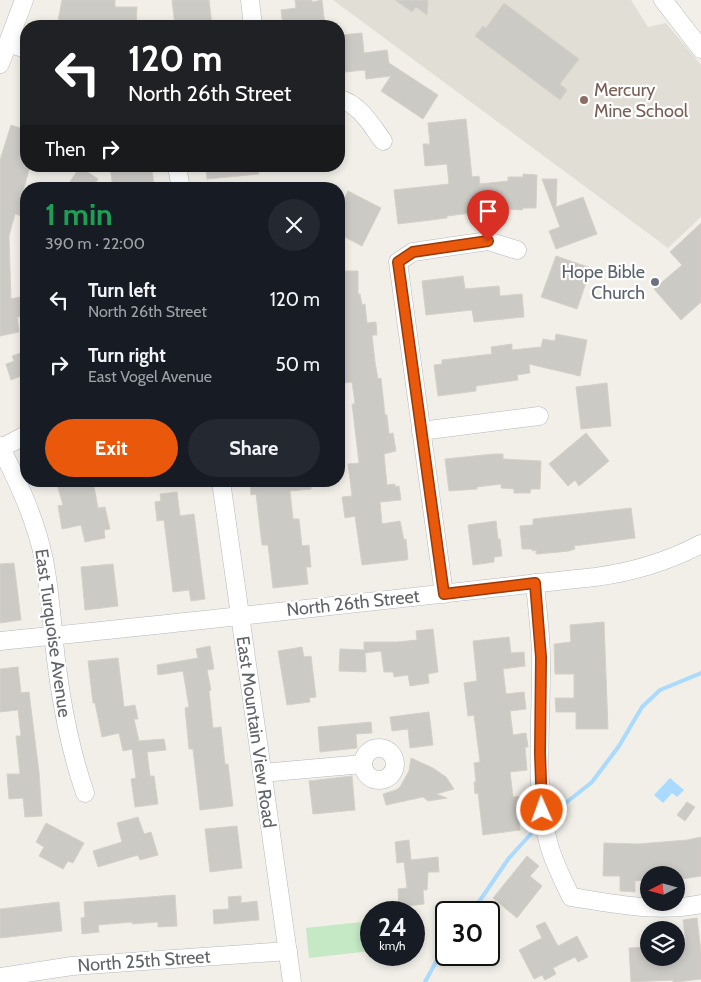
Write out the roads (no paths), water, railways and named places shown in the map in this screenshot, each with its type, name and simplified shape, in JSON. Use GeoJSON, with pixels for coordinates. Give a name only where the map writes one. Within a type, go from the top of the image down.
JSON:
{"type":"FeatureCollection","features":[{"type":"Feature","properties":{"kind":"street"},"geometry":{"type":"LineString","coordinates":[[0,64],[24,0]]}},
{"type":"Feature","properties":{"kind":"street"},"geometry":{"type":"LineString","coordinates":[[250,0],[252,20]]}},
{"type":"Feature","properties":{"kind":"street"},"geometry":{"type":"LineString","coordinates":[[663,0],[701,49]]}},
{"type":"Feature","properties":{"kind":"street"},"geometry":{"type":"LineString","coordinates":[[8,43],[20,47]]}},
{"type":"Feature","properties":{"kind":"street"},"geometry":{"type":"LineString","coordinates":[[345,101],[356,108],[383,141]]}},
{"type":"Feature","properties":{"kind":"street"},"geometry":{"type":"LineString","coordinates":[[444,594],[398,262],[413,252],[488,241],[517,250]]}},
{"type":"Feature","properties":{"kind":"street"},"geometry":{"type":"LineString","coordinates":[[421,431],[539,416]]}},
{"type":"Feature","properties":{"kind":"street","name":"East Turquoise Avenue"},"geometry":{"type":"LineString","coordinates":[[20,438],[1,447],[20,487],[38,538],[49,589],[64,714],[77,771],[85,793]]}},
{"type":"Feature","properties":{"kind":"street","name":"East Mountain View Road"},"geometry":{"type":"LineString","coordinates":[[222,487],[292,982]]}},
{"type":"Feature","properties":{"kind":"street","name":"North 26th Street"},"geometry":{"type":"LineString","coordinates":[[0,641],[153,626],[625,573],[673,558],[701,544]]}},
{"type":"Feature","properties":{"kind":"street"},"geometry":{"type":"LineString","coordinates":[[535,583],[541,657],[540,753],[542,810],[546,834],[554,860],[571,897],[639,908],[701,904]]}},
{"type":"Feature","properties":{"kind":"street"},"geometry":{"type":"LineString","coordinates":[[262,773],[363,764]]}},
{"type":"Feature","properties":{"kind":"street","name":"North 25th Street"},"geometry":{"type":"LineString","coordinates":[[0,977],[72,966],[288,951]]}},
{"type":"Feature","properties":{"kind":"water"},"geometry":{"type":"Polygon","coordinates":[[[670,778],[684,790],[677,797],[672,793],[663,803],[654,795],[670,778]]]}},
{"type":"Feature","properties":{"kind":"waterway"},"geometry":{"type":"LineString","coordinates":[[548,817],[592,782],[619,746],[642,707],[660,690],[701,673]]}},
{"type":"Feature","properties":{"kind":"waterway"},"geometry":{"type":"LineString","coordinates":[[480,901],[509,858],[539,825]]}},
{"type":"Feature","properties":{"kind":"waterway"},"geometry":{"type":"LineString","coordinates":[[425,982],[435,964]]}},
{"type":"Feature","properties":{"kind":"place","name":"Mercury Mine School"},"geometry":{"type":"Point","coordinates":[584,100]}},
{"type":"Feature","properties":{"kind":"place","name":"Hope Bible Church"},"geometry":{"type":"Point","coordinates":[655,282]}}]}
